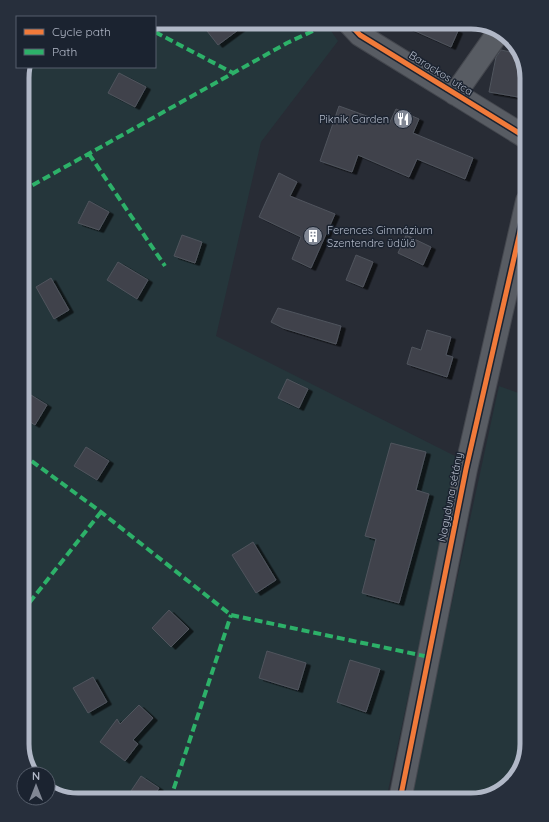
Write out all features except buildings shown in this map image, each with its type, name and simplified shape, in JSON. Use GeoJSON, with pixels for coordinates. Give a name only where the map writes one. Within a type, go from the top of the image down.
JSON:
{"type":"FeatureCollection","features":[{"type":"Feature","properties":{"kind":"street","name":"Barackos utca"},"geometry":{"type":"LineString","coordinates":[[354,29],[360,35],[520,134]]}},
{"type":"Feature","properties":{"kind":"street"},"geometry":{"type":"LineString","coordinates":[[455,94],[496,36]]}},
{"type":"Feature","properties":{"kind":"street","name":"Nagyduna sétány"},"geometry":{"type":"LineString","coordinates":[[401,793],[466,469],[520,234]]}},
{"type":"Feature","properties":{"kind":"shaded area"},"geometry":{"type":"Polygon","coordinates":[[[156,29],[330,29],[338,41],[261,142],[216,336],[459,458],[387,793],[75,793],[56,788],[56,766],[35,766],[29,750],[29,75],[30,68],[156,68],[156,29]]]}},
{"type":"Feature","properties":{"kind":"shaded area"},"geometry":{"type":"Polygon","coordinates":[[[499,386],[520,394],[520,750],[516,763],[510,774],[501,783],[490,789],[477,793],[411,793],[499,386]]]}},
{"type":"Feature","properties":{"kind":"marked path"},"geometry":{"type":"LineString","coordinates":[[29,187],[287,43],[317,29]]}},
{"type":"Feature","properties":{"kind":"marked path"},"geometry":{"type":"LineString","coordinates":[[156,33],[233,73]]}},
{"type":"Feature","properties":{"kind":"marked path"},"geometry":{"type":"LineString","coordinates":[[89,154],[165,266]]}},
{"type":"Feature","properties":{"kind":"marked path"},"geometry":{"type":"LineString","coordinates":[[29,459],[101,512],[231,615],[429,657]]}},
{"type":"Feature","properties":{"kind":"marked path"},"geometry":{"type":"LineString","coordinates":[[29,603],[101,512]]}},
{"type":"Feature","properties":{"kind":"marked path"},"geometry":{"type":"LineString","coordinates":[[172,793],[231,615]]}},
{"type":"Feature","properties":{"kind":"cycle path"},"geometry":{"type":"LineString","coordinates":[[354,29],[360,35],[520,134]]}},
{"type":"Feature","properties":{"kind":"cycle path"},"geometry":{"type":"LineString","coordinates":[[401,793],[466,469],[520,232]]}},
{"type":"Feature","properties":{"kind":"place","name":"Piknik Garden"},"geometry":{"type":"Point","coordinates":[403,119]}},
{"type":"Feature","properties":{"kind":"place","name":"Ferences Gimnázium Szentendre üdülő"},"geometry":{"type":"Point","coordinates":[313,236]}}]}
